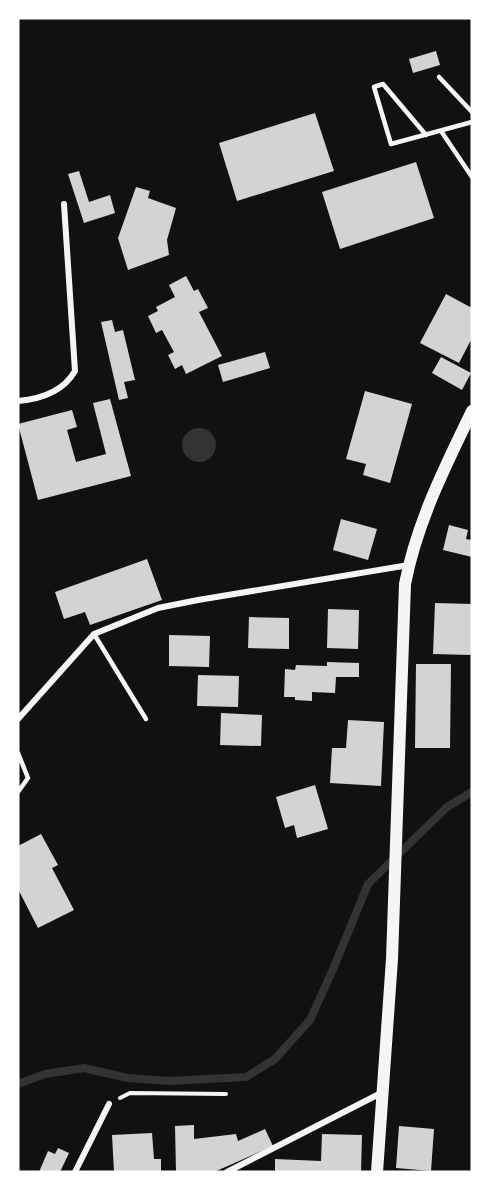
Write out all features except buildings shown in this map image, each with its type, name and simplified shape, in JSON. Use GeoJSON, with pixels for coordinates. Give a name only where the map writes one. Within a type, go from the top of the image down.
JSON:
{"type":"FeatureCollection","features":[{"type":"Feature","properties":{"kind":"main road"},"geometry":{"type":"LineString","coordinates":[[377,1172],[392,959],[403,603],[409,565],[428,503],[472,411]]}},
{"type":"Feature","properties":{"kind":"street"},"geometry":{"type":"LineString","coordinates":[[18,401],[57,391],[68,382],[75,371],[64,204]]}},
{"type":"Feature","properties":{"kind":"street"},"geometry":{"type":"LineString","coordinates":[[18,719],[94,634],[158,608],[409,565]]}},
{"type":"Feature","properties":{"kind":"street"},"geometry":{"type":"LineString","coordinates":[[227,1172],[383,1092]]}},
{"type":"Feature","properties":{"kind":"street"},"geometry":{"type":"LineString","coordinates":[[75,1172],[109,1104]]}},
{"type":"Feature","properties":{"kind":"lane"},"geometry":{"type":"LineString","coordinates":[[440,77],[472,112]]}},
{"type":"Feature","properties":{"kind":"lane"},"geometry":{"type":"LineString","coordinates":[[426,135],[383,84],[374,87],[391,144],[426,135],[441,131],[472,122]]}},
{"type":"Feature","properties":{"kind":"lane"},"geometry":{"type":"LineString","coordinates":[[441,131],[472,177]]}},
{"type":"Feature","properties":{"kind":"lane"},"geometry":{"type":"LineString","coordinates":[[94,634],[146,719]]}},
{"type":"Feature","properties":{"kind":"lane"},"geometry":{"type":"LineString","coordinates":[[18,753],[28,778],[18,792]]}},
{"type":"Feature","properties":{"kind":"path"},"geometry":{"type":"LineString","coordinates":[[109,1104],[130,1093],[226,1094]]}},
{"type":"Feature","properties":{"kind":"shaded area"},"geometry":{"type":"Polygon","coordinates":[[[199,428],[211,433],[216,445],[211,457],[199,462],[187,457],[182,445],[187,433],[199,428]]]}},
{"type":"Feature","properties":{"kind":"waterway"},"geometry":{"type":"LineString","coordinates":[[18,1084],[45,1074],[84,1068],[128,1078],[169,1081],[246,1077],[275,1059],[310,1020],[368,884],[447,807],[472,792]]}}]}
